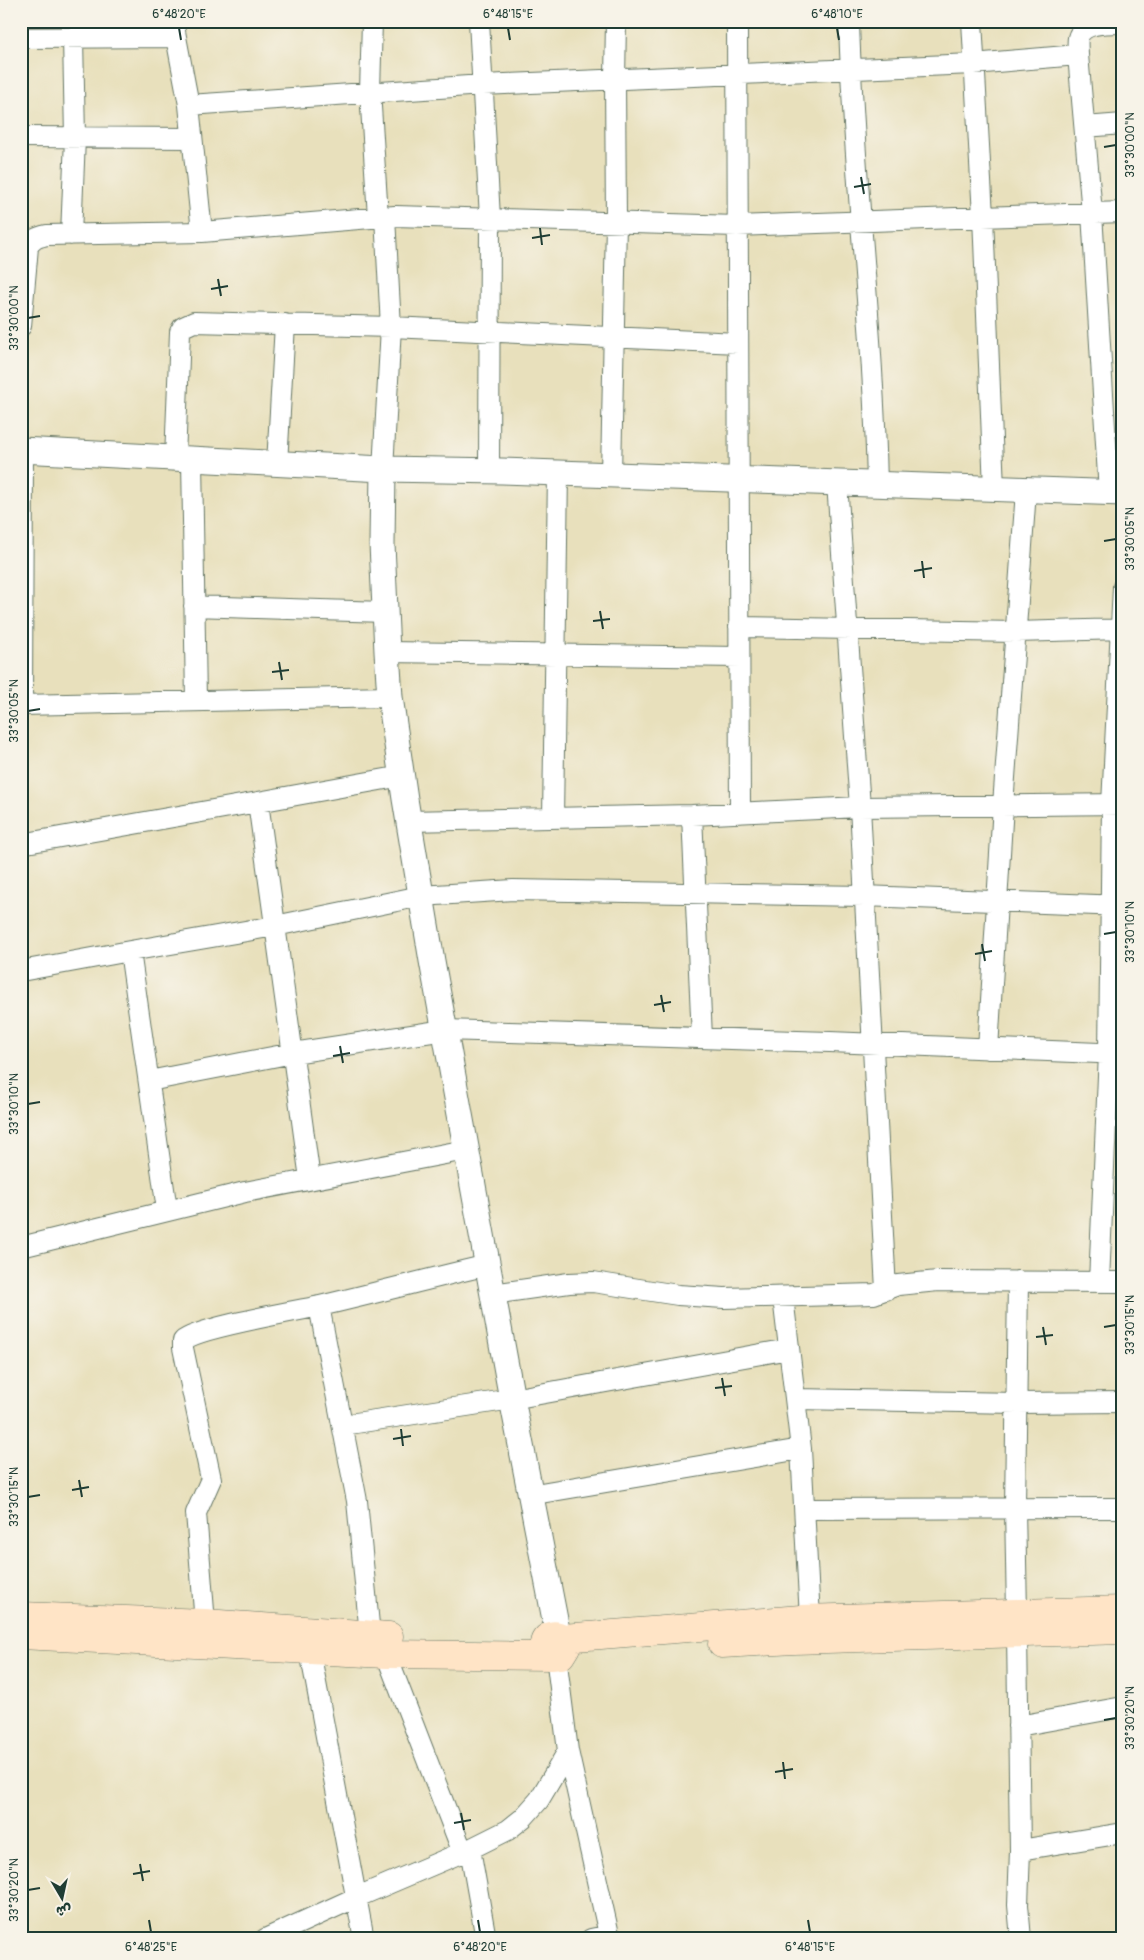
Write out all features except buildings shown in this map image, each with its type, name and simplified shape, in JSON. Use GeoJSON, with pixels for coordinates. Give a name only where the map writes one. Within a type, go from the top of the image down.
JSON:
{"type":"FeatureCollection","features":[{"type":"Feature","properties":{"kind":"main road"},"geometry":{"type":"LineString","coordinates":[[21,1635],[310,1651],[378,1645],[556,1646],[794,1640],[1017,1623],[1123,1610]]}},
{"type":"Feature","properties":{"kind":"main road"},"geometry":{"type":"LineString","coordinates":[[21,1616],[205,1623],[378,1645]]}},
{"type":"Feature","properties":{"kind":"main road"},"geometry":{"type":"LineString","coordinates":[[556,1646],[810,1619],[1017,1623],[1123,1630]]}},
{"type":"Feature","properties":{"kind":"street"},"geometry":{"type":"LineString","coordinates":[[372,21],[370,91],[391,327],[383,469],[382,544],[390,697],[421,896],[556,1646],[568,1751],[604,1937]]}},
{"type":"Feature","properties":{"kind":"street"},"geometry":{"type":"LineString","coordinates":[[479,21],[490,218],[489,471]]}},
{"type":"Feature","properties":{"kind":"street"},"geometry":{"type":"LineString","coordinates":[[611,475],[616,222],[616,21]]}},
{"type":"Feature","properties":{"kind":"street"},"geometry":{"type":"LineString","coordinates":[[737,21],[740,812]]}},
{"type":"Feature","properties":{"kind":"street"},"geometry":{"type":"LineString","coordinates":[[849,21],[850,68],[860,223],[876,422],[877,485]]}},
{"type":"Feature","properties":{"kind":"street"},"geometry":{"type":"LineString","coordinates":[[972,21],[983,216],[994,489]]}},
{"type":"Feature","properties":{"kind":"street"},"geometry":{"type":"LineString","coordinates":[[390,697],[22,705],[22,450],[383,469],[558,473],[1116,493],[1078,38],[1085,29],[1100,24],[1123,23]]}},
{"type":"Feature","properties":{"kind":"street"},"geometry":{"type":"LineString","coordinates":[[21,38],[73,37],[174,29],[189,105],[202,232]]}},
{"type":"Feature","properties":{"kind":"street"},"geometry":{"type":"LineString","coordinates":[[71,235],[75,138],[73,37]]}},
{"type":"Feature","properties":{"kind":"street"},"geometry":{"type":"LineString","coordinates":[[189,105],[370,91],[736,73],[973,64],[1078,55]]}},
{"type":"Feature","properties":{"kind":"street"},"geometry":{"type":"LineString","coordinates":[[1085,127],[1123,124]]}},
{"type":"Feature","properties":{"kind":"street"},"geometry":{"type":"LineString","coordinates":[[21,137],[192,138]]}},
{"type":"Feature","properties":{"kind":"street"},"geometry":{"type":"LineString","coordinates":[[21,326],[28,247],[35,238],[47,235],[202,232],[381,217],[490,218],[738,226],[1123,212]]}},
{"type":"Feature","properties":{"kind":"street"},"geometry":{"type":"LineString","coordinates":[[196,701],[194,606],[179,352],[180,332],[183,327],[202,321],[490,330],[738,343]]}},
{"type":"Feature","properties":{"kind":"street"},"geometry":{"type":"LineString","coordinates":[[277,464],[285,324]]}},
{"type":"Feature","properties":{"kind":"street"},"geometry":{"type":"LineString","coordinates":[[553,818],[558,473]]}},
{"type":"Feature","properties":{"kind":"street"},"geometry":{"type":"LineString","coordinates":[[837,483],[860,807],[886,1290]]}},
{"type":"Feature","properties":{"kind":"street"},"geometry":{"type":"LineString","coordinates":[[988,1048],[1003,805],[1026,491]]}},
{"type":"Feature","properties":{"kind":"street"},"geometry":{"type":"LineString","coordinates":[[1099,1282],[1116,1054],[1118,804],[1123,588]]}},
{"type":"Feature","properties":{"kind":"street"},"geometry":{"type":"LineString","coordinates":[[194,606],[385,612]]}},
{"type":"Feature","properties":{"kind":"street"},"geometry":{"type":"LineString","coordinates":[[739,627],[1016,632],[1121,629]]}},
{"type":"Feature","properties":{"kind":"street"},"geometry":{"type":"LineString","coordinates":[[387,652],[739,657]]}},
{"type":"Feature","properties":{"kind":"street"},"geometry":{"type":"LineString","coordinates":[[21,844],[402,776]]}},
{"type":"Feature","properties":{"kind":"street"},"geometry":{"type":"LineString","coordinates":[[258,802],[310,1179]]}},
{"type":"Feature","properties":{"kind":"street"},"geometry":{"type":"LineString","coordinates":[[408,821],[692,815],[860,807],[1118,804]]}},
{"type":"Feature","properties":{"kind":"street"},"geometry":{"type":"LineString","coordinates":[[692,815],[702,1038]]}},
{"type":"Feature","properties":{"kind":"street"},"geometry":{"type":"LineString","coordinates":[[21,971],[274,926],[421,896],[539,890],[864,896],[1117,905]]}},
{"type":"Feature","properties":{"kind":"street"},"geometry":{"type":"LineString","coordinates":[[130,951],[167,1210]]}},
{"type":"Feature","properties":{"kind":"street"},"geometry":{"type":"LineString","coordinates":[[148,1081],[293,1053],[445,1030],[1116,1054]]}},
{"type":"Feature","properties":{"kind":"street"},"geometry":{"type":"LineString","coordinates":[[21,1247],[245,1192],[466,1150]]}},
{"type":"Feature","properties":{"kind":"street"},"geometry":{"type":"LineString","coordinates":[[205,1623],[196,1513],[211,1479],[183,1341],[191,1335],[488,1265]]}},
{"type":"Feature","properties":{"kind":"street"},"geometry":{"type":"LineString","coordinates":[[493,1294],[569,1283],[594,1282],[705,1297],[783,1298],[868,1295],[898,1285],[938,1281],[1123,1282]]}},
{"type":"Feature","properties":{"kind":"street"},"geometry":{"type":"LineString","coordinates":[[1018,1281],[1015,1507],[1020,1850],[1018,1905],[1021,1939]]}},
{"type":"Feature","properties":{"kind":"street"},"geometry":{"type":"LineString","coordinates":[[783,1298],[801,1449],[810,1619]]}},
{"type":"Feature","properties":{"kind":"street"},"geometry":{"type":"LineString","coordinates":[[319,1306],[362,1531],[378,1645],[466,1851],[486,1939]]}},
{"type":"Feature","properties":{"kind":"street"},"geometry":{"type":"LineString","coordinates":[[343,1425],[512,1399],[789,1349]]}},
{"type":"Feature","properties":{"kind":"street"},"geometry":{"type":"LineString","coordinates":[[796,1399],[1016,1403],[1123,1402]]}},
{"type":"Feature","properties":{"kind":"street"},"geometry":{"type":"LineString","coordinates":[[530,1495],[801,1449]]}},
{"type":"Feature","properties":{"kind":"street"},"geometry":{"type":"LineString","coordinates":[[805,1509],[1123,1508]]}},
{"type":"Feature","properties":{"kind":"street"},"geometry":{"type":"LineString","coordinates":[[310,1651],[364,1939]]}},
{"type":"Feature","properties":{"kind":"street"},"geometry":{"type":"LineString","coordinates":[[1018,1726],[1123,1707]]}},
{"type":"Feature","properties":{"kind":"street"},"geometry":{"type":"LineString","coordinates":[[265,1939],[466,1851],[508,1830],[523,1818],[539,1800],[568,1751]]}},
{"type":"Feature","properties":{"kind":"street"},"geometry":{"type":"LineString","coordinates":[[1020,1850],[1123,1833]]}}]}
